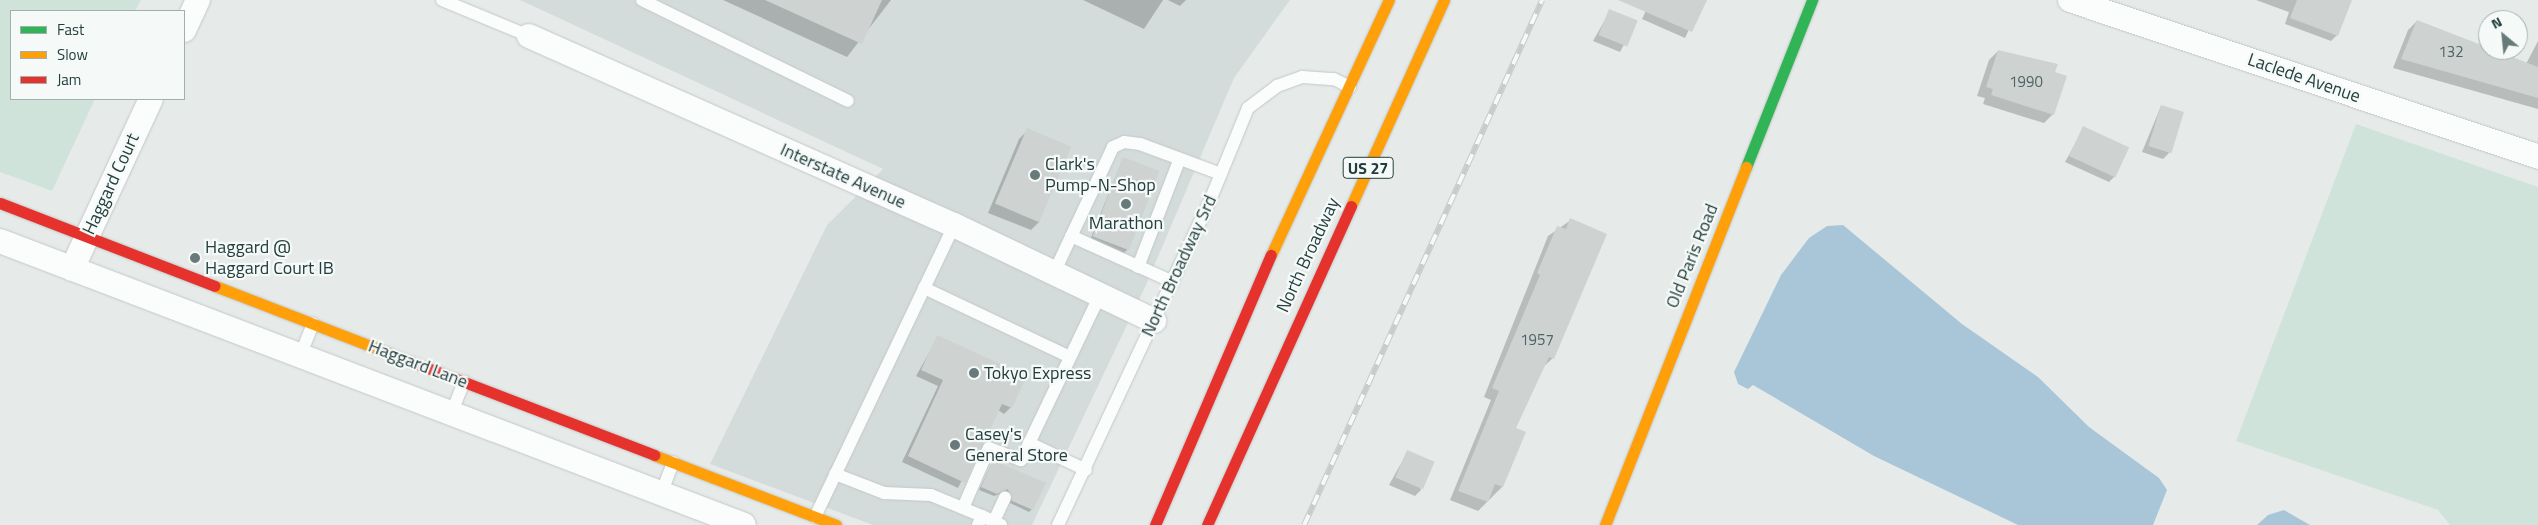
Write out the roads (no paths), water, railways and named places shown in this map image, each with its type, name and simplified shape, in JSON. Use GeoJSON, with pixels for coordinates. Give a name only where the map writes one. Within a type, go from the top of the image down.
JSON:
{"type":"FeatureCollection","features":[{"type":"Feature","properties":{"kind":"main road","name":"North Broadway"},"geometry":{"type":"LineString","coordinates":[[1155,525],[1224,358],[1389,0]]}},
{"type":"Feature","properties":{"kind":"main road","name":"North Broadway"},"geometry":{"type":"LineString","coordinates":[[1207,525],[1444,0]]}},
{"type":"Feature","properties":{"kind":"main road","name":"Old Paris Road"},"geometry":{"type":"LineString","coordinates":[[1605,525],[1812,0]]}},
{"type":"Feature","properties":{"kind":"main road","name":"Haggard Lane"},"geometry":{"type":"LineString","coordinates":[[0,203],[836,525]]}},
{"type":"Feature","properties":{"kind":"street"},"geometry":{"type":"LineString","coordinates":[[185,28],[198,0]]}},
{"type":"Feature","properties":{"kind":"street","name":"Laclede Avenue"},"geometry":{"type":"LineString","coordinates":[[2070,0],[2538,157]]}},
{"type":"Feature","properties":{"kind":"street","name":"Interstate Avenue"},"geometry":{"type":"LineString","coordinates":[[529,36],[954,224],[1154,321]]}},
{"type":"Feature","properties":{"kind":"street","name":"Haggard Court"},"geometry":{"type":"LineString","coordinates":[[72,269],[151,100]]}},
{"type":"Feature","properties":{"kind":"street","name":"Haggard Lane"},"geometry":{"type":"LineString","coordinates":[[0,241],[744,525]]}},
{"type":"Feature","properties":{"kind":"lane"},"geometry":{"type":"LineString","coordinates":[[442,0],[473,6],[529,36]]}},
{"type":"Feature","properties":{"kind":"lane"},"geometry":{"type":"LineString","coordinates":[[642,0],[848,101]]}},
{"type":"Feature","properties":{"kind":"lane","name":"North Broadway Srd"},"geometry":{"type":"LineString","coordinates":[[1058,525],[1086,470],[1173,282],[1248,108],[1261,96],[1302,77],[1334,80],[1350,87]]}},
{"type":"Feature","properties":{"kind":"lane"},"geometry":{"type":"LineString","coordinates":[[1054,273],[1113,147],[1124,142],[1140,144],[1179,162],[1221,174]]}},
{"type":"Feature","properties":{"kind":"lane"},"geometry":{"type":"LineString","coordinates":[[1138,267],[1179,162]]}},
{"type":"Feature","properties":{"kind":"lane"},"geometry":{"type":"LineString","coordinates":[[815,517],[954,224]]}},
{"type":"Feature","properties":{"kind":"lane"},"geometry":{"type":"LineString","coordinates":[[1071,236],[1173,282]]}},
{"type":"Feature","properties":{"kind":"lane"},"geometry":{"type":"LineString","coordinates":[[924,288],[1070,357]]}},
{"type":"Feature","properties":{"kind":"lane"},"geometry":{"type":"LineString","coordinates":[[963,508],[989,448],[1018,465],[1100,295]]}},
{"type":"Feature","properties":{"kind":"lane"},"geometry":{"type":"LineString","coordinates":[[300,356],[313,323]]}},
{"type":"Feature","properties":{"kind":"lane"},"geometry":{"type":"LineString","coordinates":[[451,414],[464,381]]}},
{"type":"Feature","properties":{"kind":"lane"},"geometry":{"type":"LineString","coordinates":[[1029,443],[1086,470]]}},
{"type":"Feature","properties":{"kind":"lane"},"geometry":{"type":"LineString","coordinates":[[661,494],[673,462]]}},
{"type":"Feature","properties":{"kind":"lane"},"geometry":{"type":"LineString","coordinates":[[835,474],[884,493],[931,495],[963,508],[989,522],[1005,497]]}},
{"type":"Feature","properties":{"kind":"water"},"geometry":{"type":"Polygon","coordinates":[[[1843,225],[1962,324],[2038,377],[2089,427],[2159,478],[2167,490],[2153,525],[2018,525],[1874,456],[1753,385],[1748,389],[1738,384],[1734,372],[1781,275],[1809,238],[1827,226],[1843,225]]]}},
{"type":"Feature","properties":{"kind":"water"},"geometry":{"type":"Polygon","coordinates":[[[2284,510],[2310,525],[2257,525],[2268,515],[2284,510]]]}},
{"type":"Feature","properties":{"kind":"railway"},"geometry":{"type":"LineString","coordinates":[[1304,525],[1542,0]]}},
{"type":"Feature","properties":{"kind":"place","name":"Clark's Pump-N-Shop"},"geometry":{"type":"Point","coordinates":[1035,175]}},
{"type":"Feature","properties":{"kind":"place","name":"Marathon"},"geometry":{"type":"Point","coordinates":[1126,204]}},
{"type":"Feature","properties":{"kind":"place","name":"Haggard @ Haggard Court IB"},"geometry":{"type":"Point","coordinates":[195,258]}},
{"type":"Feature","properties":{"kind":"place","name":"Tokyo Express"},"geometry":{"type":"Point","coordinates":[974,373]}},
{"type":"Feature","properties":{"kind":"place","name":"Casey's General Store"},"geometry":{"type":"Point","coordinates":[955,445]}}]}
